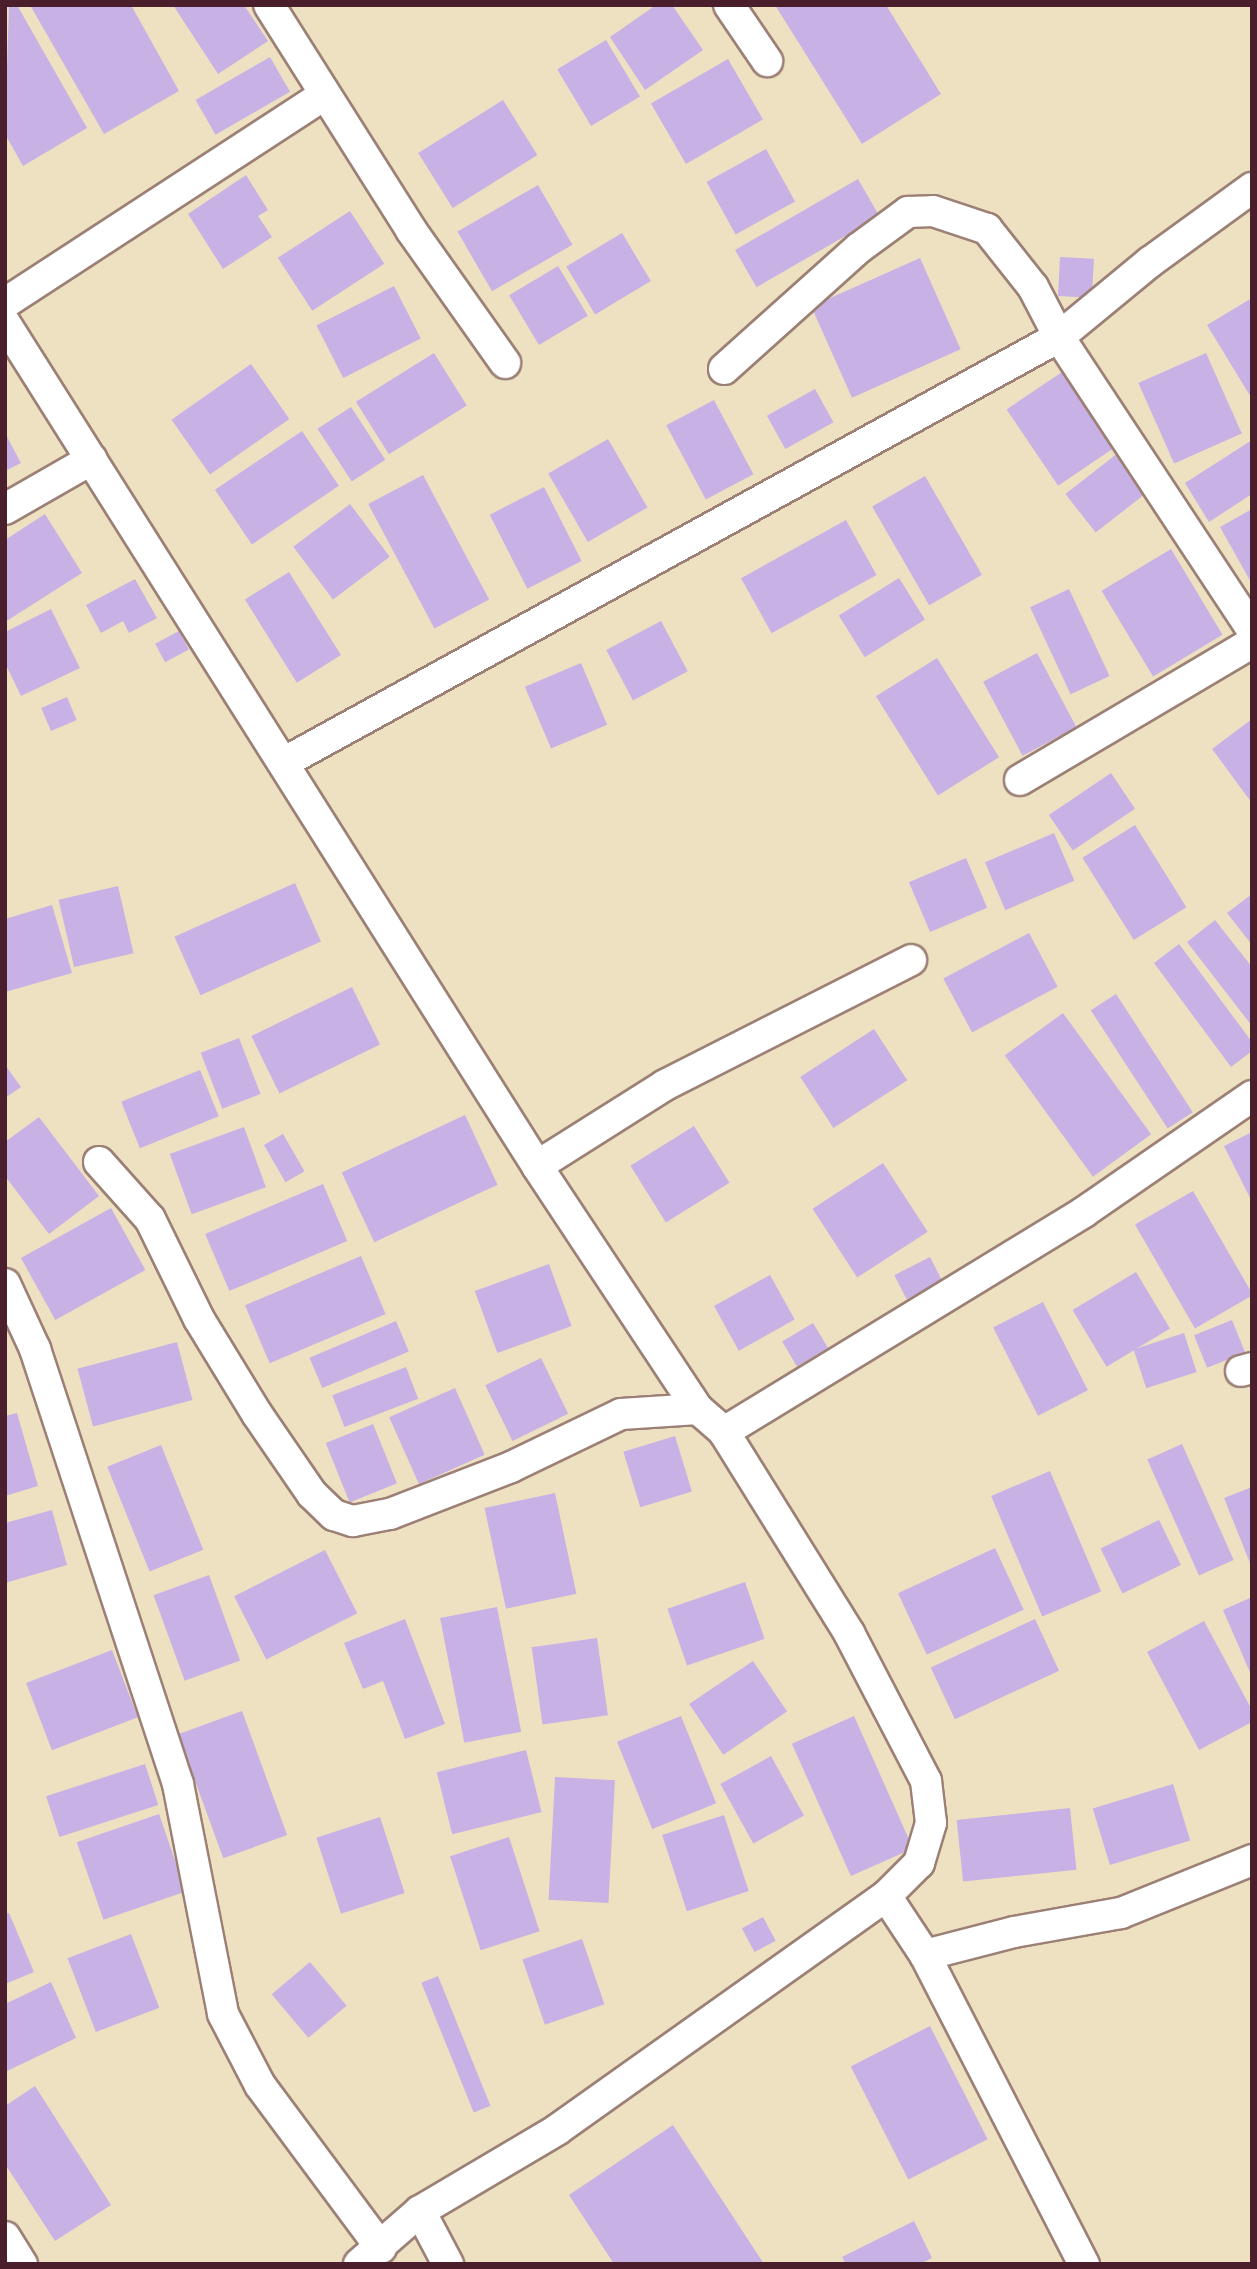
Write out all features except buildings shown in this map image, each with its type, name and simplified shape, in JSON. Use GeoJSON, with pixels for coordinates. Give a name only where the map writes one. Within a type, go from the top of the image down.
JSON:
{"type":"FeatureCollection","features":[{"type":"Feature","properties":{"kind":"street"},"geometry":{"type":"LineString","coordinates":[[269,5],[411,230],[505,363]]}},
{"type":"Feature","properties":{"kind":"street"},"geometry":{"type":"LineString","coordinates":[[729,5],[767,61]]}},
{"type":"Feature","properties":{"kind":"street"},"geometry":{"type":"LineString","coordinates":[[5,303],[324,95]]}},
{"type":"Feature","properties":{"kind":"street"},"geometry":{"type":"LineString","coordinates":[[283,763],[1059,337],[1180,239],[1252,188]]}},
{"type":"Feature","properties":{"kind":"street"},"geometry":{"type":"LineString","coordinates":[[724,369],[859,248],[908,212],[933,211],[987,229],[1033,287],[1059,337],[1252,630]]}},
{"type":"Feature","properties":{"kind":"street"},"geometry":{"type":"LineString","coordinates":[[5,323],[537,1166],[698,1409],[724,1432],[849,1633],[926,1781],[931,1823],[919,1863],[886,1896],[557,2130],[420,2211],[370,2256],[260,2085],[223,2014],[178,1784],[35,1349],[5,1284]]}},
{"type":"Feature","properties":{"kind":"street"},"geometry":{"type":"LineString","coordinates":[[5,509],[92,459]]}},
{"type":"Feature","properties":{"kind":"street"},"geometry":{"type":"LineString","coordinates":[[1020,780],[1252,643]]}},
{"type":"Feature","properties":{"kind":"street"},"geometry":{"type":"LineString","coordinates":[[537,1166],[665,1085],[911,960]]}},
{"type":"Feature","properties":{"kind":"street"},"geometry":{"type":"LineString","coordinates":[[724,1432],[1084,1212],[1252,1096]]}},
{"type":"Feature","properties":{"kind":"street"},"geometry":{"type":"LineString","coordinates":[[99,1162],[150,1219],[199,1319],[257,1414],[312,1494],[334,1515],[354,1521],[390,1514],[511,1467],[621,1414],[698,1409]]}},
{"type":"Feature","properties":{"kind":"street"},"geometry":{"type":"LineString","coordinates":[[925,1955],[1014,1932],[1121,1913],[1252,1860]]}},
{"type":"Feature","properties":{"kind":"street"},"geometry":{"type":"LineString","coordinates":[[886,1896],[925,1955],[1084,2264]]}},
{"type":"Feature","properties":{"kind":"street"},"geometry":{"type":"LineString","coordinates":[[420,2211],[448,2264]]}},
{"type":"Feature","properties":{"kind":"street"},"geometry":{"type":"LineString","coordinates":[[5,2237],[22,2264]]}}]}
